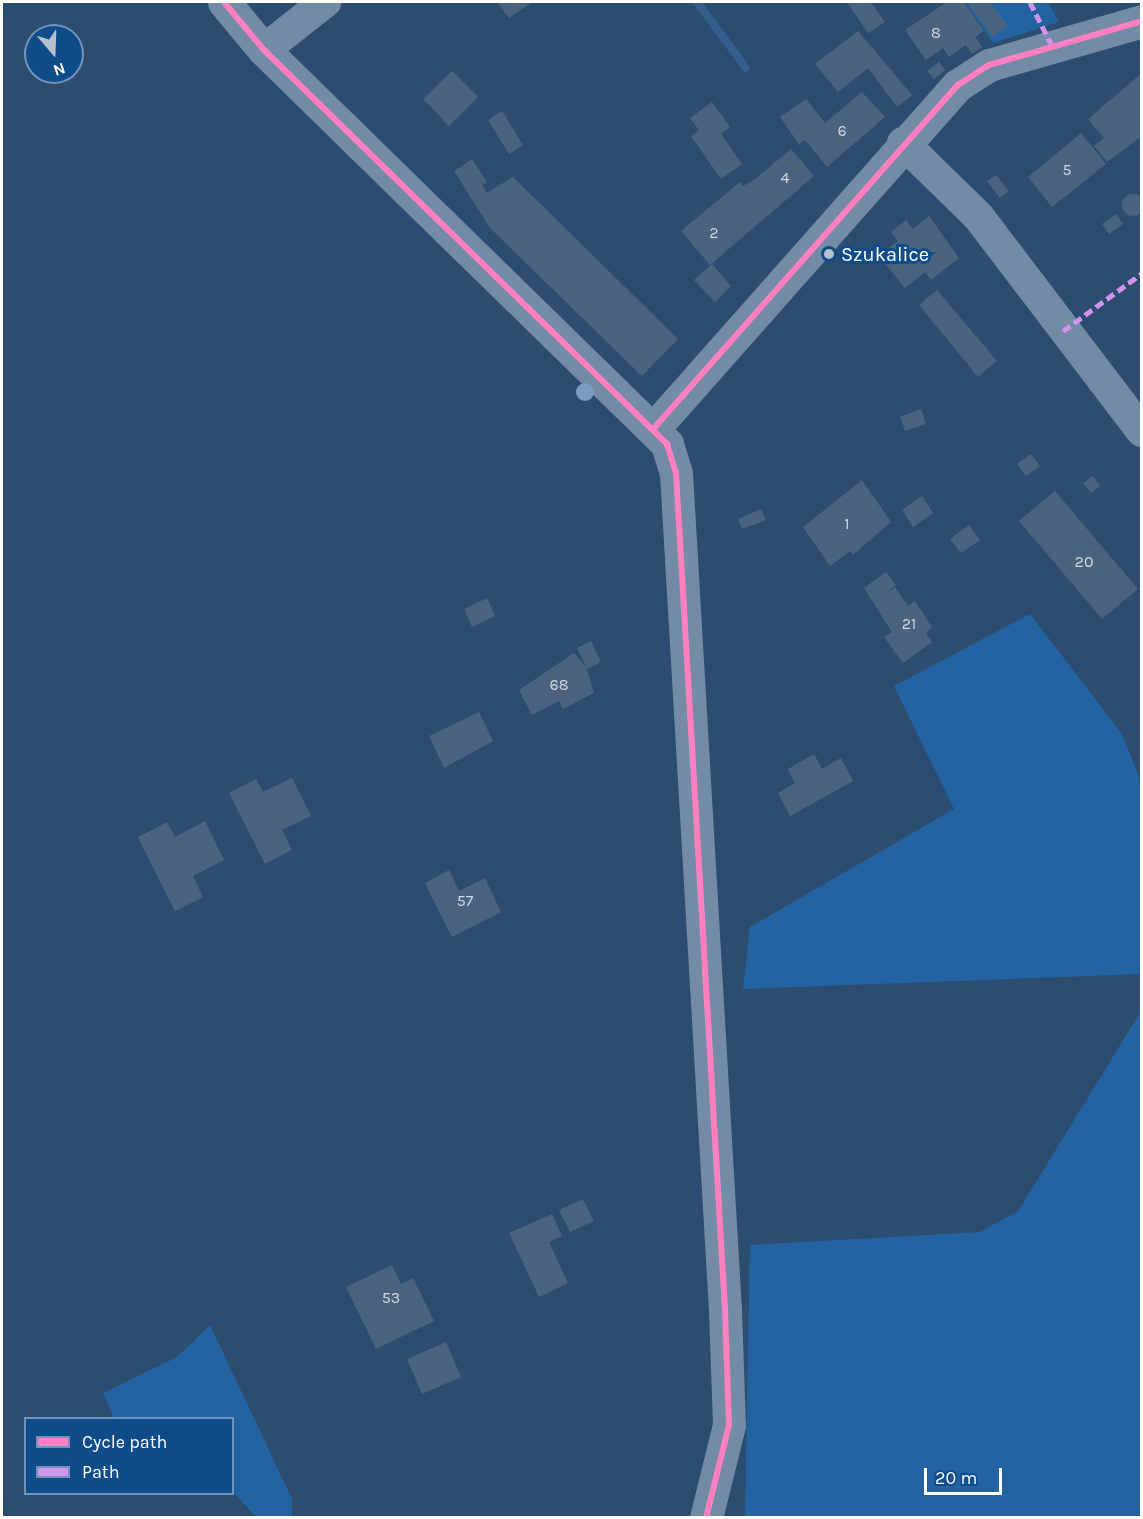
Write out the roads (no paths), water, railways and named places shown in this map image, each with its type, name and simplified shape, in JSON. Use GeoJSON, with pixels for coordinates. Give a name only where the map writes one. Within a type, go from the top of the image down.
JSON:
{"type":"FeatureCollection","features":[{"type":"Feature","properties":{"kind":"street"},"geometry":{"type":"LineString","coordinates":[[224,2],[264,50],[655,427],[676,473],[724,1287],[729,1425],[706,1518]]}},
{"type":"Feature","properties":{"kind":"street"},"geometry":{"type":"LineString","coordinates":[[264,50],[325,2]]}},
{"type":"Feature","properties":{"kind":"street"},"geometry":{"type":"LineString","coordinates":[[655,427],[903,143],[958,85],[989,65],[1142,21]]}},
{"type":"Feature","properties":{"kind":"street"},"geometry":{"type":"LineString","coordinates":[[903,143],[978,216],[1142,431]]}},
{"type":"Feature","properties":{"kind":"waterway"},"geometry":{"type":"LineString","coordinates":[[697,2],[746,68]]}},
{"type":"Feature","properties":{"kind":"place","name":"Szukalice"},"geometry":{"type":"Point","coordinates":[829,254]}}]}
